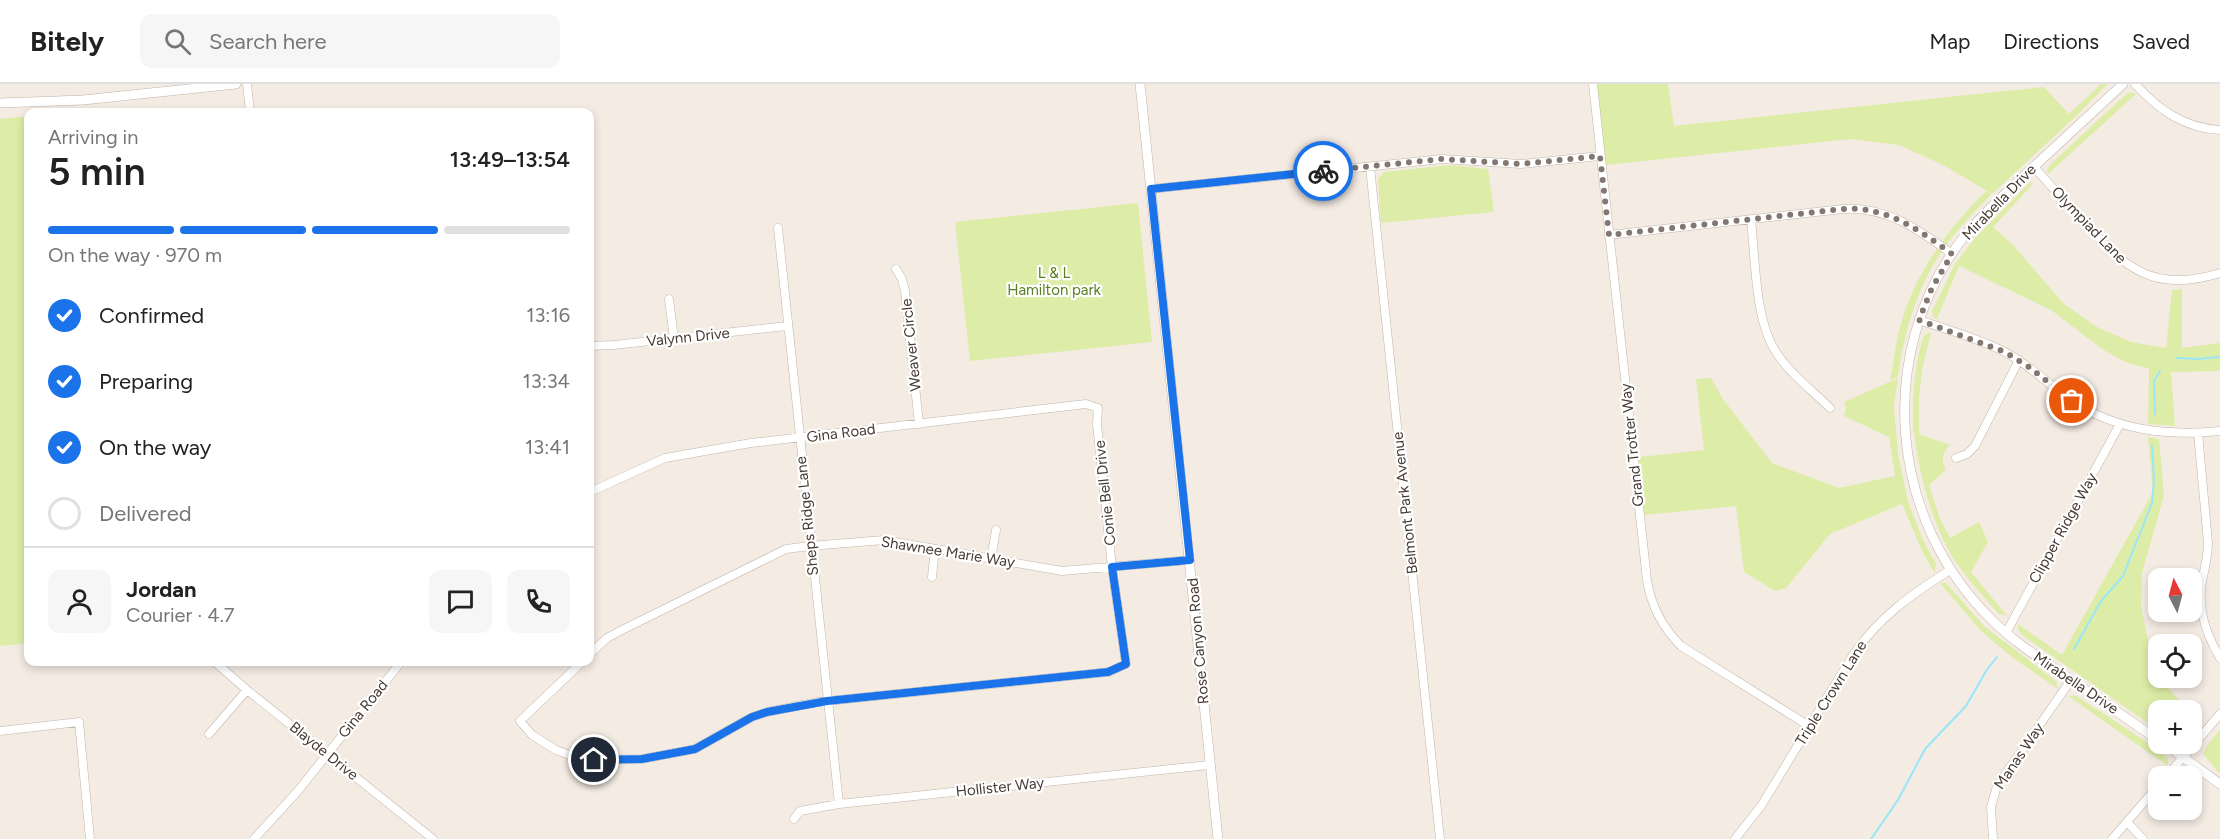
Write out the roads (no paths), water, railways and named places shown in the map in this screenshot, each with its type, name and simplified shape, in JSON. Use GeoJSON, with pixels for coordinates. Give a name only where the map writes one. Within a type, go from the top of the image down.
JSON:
{"type":"FeatureCollection","features":[{"type":"Feature","properties":{"kind":"street"},"geometry":{"type":"LineString","coordinates":[[0,103],[55,102],[236,84]]}},
{"type":"Feature","properties":{"kind":"street"},"geometry":{"type":"LineString","coordinates":[[247,84],[250,108]]}},
{"type":"Feature","properties":{"kind":"street","name":"Rose Canyon Road"},"geometry":{"type":"LineString","coordinates":[[1140,84],[1218,839]]}},
{"type":"Feature","properties":{"kind":"street","name":"Grand Trotter Way"},"geometry":{"type":"LineString","coordinates":[[1593,84],[1647,580],[1656,612],[1667,630],[1690,652],[1809,726]]}},
{"type":"Feature","properties":{"kind":"street","name":"Mirabella Drive"},"geometry":{"type":"LineString","coordinates":[[2123,84],[1983,215],[1952,254],[1932,288],[1919,320],[1907,370],[1904,404],[1905,437],[1909,468],[1920,508],[1950,570],[1974,601],[2006,633],[2148,733]]}},
{"type":"Feature","properties":{"kind":"street"},"geometry":{"type":"LineString","coordinates":[[2135,84],[2157,106],[2173,117],[2199,128],[2220,130]]}},
{"type":"Feature","properties":{"kind":"street"},"geometry":{"type":"LineString","coordinates":[[1151,189],[1449,159],[1521,164],[1600,156]]}},
{"type":"Feature","properties":{"kind":"street","name":"Belmont Park Avenue"},"geometry":{"type":"LineString","coordinates":[[1370,166],[1440,839]]}},
{"type":"Feature","properties":{"kind":"street","name":"Olympiad Lane"},"geometry":{"type":"LineString","coordinates":[[2034,166],[2108,249],[2134,269],[2154,277],[2176,280],[2196,279],[2220,273]]}},
{"type":"Feature","properties":{"kind":"street"},"geometry":{"type":"LineString","coordinates":[[1609,235],[1843,209],[1876,210],[1907,224],[1952,254]]}},
{"type":"Feature","properties":{"kind":"street"},"geometry":{"type":"LineString","coordinates":[[1751,219],[1762,317],[1768,338],[1785,364],[1830,408]]}},
{"type":"Feature","properties":{"kind":"street","name":"Sheps Ridge Lane"},"geometry":{"type":"LineString","coordinates":[[778,228],[838,804]]}},
{"type":"Feature","properties":{"kind":"street","name":"Weaver Circle"},"geometry":{"type":"LineString","coordinates":[[896,269],[905,291],[919,424]]}},
{"type":"Feature","properties":{"kind":"street"},"geometry":{"type":"LineString","coordinates":[[669,299],[674,339]]}},
{"type":"Feature","properties":{"kind":"street"},"geometry":{"type":"LineString","coordinates":[[1919,320],[1986,344],[2019,360],[2072,401],[2100,417],[2160,433],[2220,431]]}},
{"type":"Feature","properties":{"kind":"street","name":"Valynn Drive"},"geometry":{"type":"LineString","coordinates":[[594,346],[787,326]]}},
{"type":"Feature","properties":{"kind":"street"},"geometry":{"type":"LineString","coordinates":[[1956,458],[1967,454],[1975,446],[2019,360]]}},
{"type":"Feature","properties":{"kind":"street","name":"Gina Road"},"geometry":{"type":"LineString","coordinates":[[594,490],[665,458],[751,443],[1086,404],[1098,408]]}},
{"type":"Feature","properties":{"kind":"street","name":"Conie Bell Drive"},"geometry":{"type":"LineString","coordinates":[[578,666],[520,721],[532,735],[556,750],[594,760],[642,759],[695,749],[752,717],[827,701],[1108,672],[1126,664],[1112,567],[1097,424],[1098,408]]}},
{"type":"Feature","properties":{"kind":"street","name":"Clipper Ridge Way"},"geometry":{"type":"LineString","coordinates":[[2006,633],[2120,424]]}},
{"type":"Feature","properties":{"kind":"street"},"geometry":{"type":"LineString","coordinates":[[2198,433],[2208,532],[2201,609],[2205,630],[2220,658]]}},
{"type":"Feature","properties":{"kind":"street"},"geometry":{"type":"LineString","coordinates":[[991,559],[996,530]]}},
{"type":"Feature","properties":{"kind":"street","name":"Shawnee Marie Way"},"geometry":{"type":"LineString","coordinates":[[594,650],[607,638],[786,549],[884,540],[1062,571],[1190,560]]}},
{"type":"Feature","properties":{"kind":"street"},"geometry":{"type":"LineString","coordinates":[[932,577],[935,549]]}},
{"type":"Feature","properties":{"kind":"street","name":"Triple Crown Lane"},"geometry":{"type":"LineString","coordinates":[[1735,839],[1754,816],[1853,655],[1875,626],[1903,601],[1950,570]]}},
{"type":"Feature","properties":{"kind":"street","name":"Blayde Drive"},"geometry":{"type":"LineString","coordinates":[[220,666],[433,839]]}},
{"type":"Feature","properties":{"kind":"street","name":"Gina Road"},"geometry":{"type":"LineString","coordinates":[[258,838],[398,666]]}},
{"type":"Feature","properties":{"kind":"street","name":"Manas Way"},"geometry":{"type":"LineString","coordinates":[[1993,839],[1991,807],[1997,786],[2071,680]]}},
{"type":"Feature","properties":{"kind":"street"},"geometry":{"type":"LineString","coordinates":[[209,734],[247,690]]}},
{"type":"Feature","properties":{"kind":"street"},"geometry":{"type":"LineString","coordinates":[[2176,766],[2220,714]]}},
{"type":"Feature","properties":{"kind":"street"},"geometry":{"type":"LineString","coordinates":[[0,731],[79,722],[90,839]]}},
{"type":"Feature","properties":{"kind":"street"},"geometry":{"type":"LineString","coordinates":[[2180,754],[2220,784]]}},
{"type":"Feature","properties":{"kind":"street","name":"Hollister Way"},"geometry":{"type":"LineString","coordinates":[[794,819],[800,811],[838,804],[1209,765]]}},
{"type":"Feature","properties":{"kind":"street"},"geometry":{"type":"LineString","coordinates":[[2112,839],[2148,798]]}},
{"type":"Feature","properties":{"kind":"street"},"geometry":{"type":"LineString","coordinates":[[2127,822],[2143,839]]}},
{"type":"Feature","properties":{"kind":"waterway"},"geometry":{"type":"LineString","coordinates":[[2177,358],[2220,357]]}},
{"type":"Feature","properties":{"kind":"waterway"},"geometry":{"type":"LineString","coordinates":[[2155,414],[2154,381],[2160,371]]}},
{"type":"Feature","properties":{"kind":"waterway"},"geometry":{"type":"LineString","coordinates":[[2074,649],[2101,601],[2123,576],[2152,503],[2154,481],[2152,446]]}},
{"type":"Feature","properties":{"kind":"waterway"},"geometry":{"type":"LineString","coordinates":[[1871,839],[1898,800],[1925,749],[1966,706],[1986,671],[1997,657]]}},
{"type":"Feature","properties":{"kind":"park label","name":"L & L Hamilton park"},"geometry":{"type":"Point","coordinates":[1054,282]}}]}
